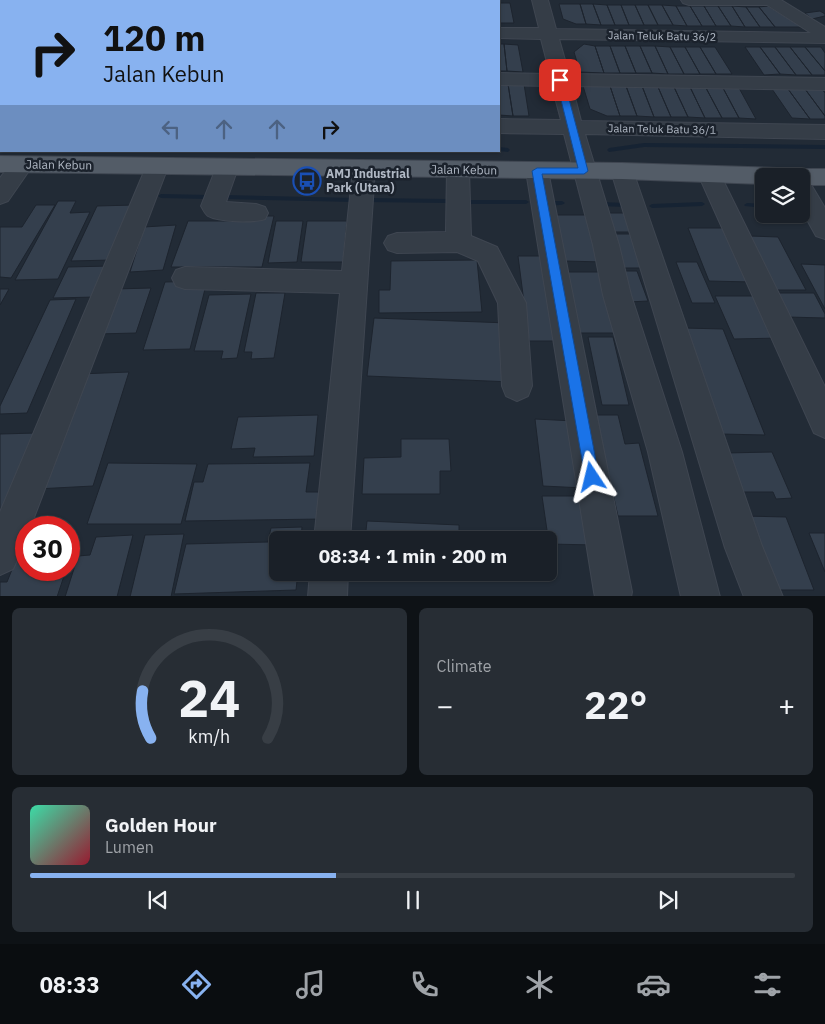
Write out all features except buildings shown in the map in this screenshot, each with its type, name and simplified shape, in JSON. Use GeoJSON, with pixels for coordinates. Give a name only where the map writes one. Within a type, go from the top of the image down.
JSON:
{"type":"FeatureCollection","features":[{"type":"Feature","properties":{"kind":"main road","name":"Jalan Kebun"},"geometry":{"type":"LineString","coordinates":[[11,164],[227,168],[622,171],[755,175]]}},
{"type":"Feature","properties":{"kind":"main road"},"geometry":{"type":"LineString","coordinates":[[810,177],[825,177]]}},
{"type":"Feature","properties":{"kind":"street"},"geometry":{"type":"LineString","coordinates":[[540,0],[572,127],[606,245],[616,294],[665,452],[701,596]]}},
{"type":"Feature","properties":{"kind":"street"},"geometry":{"type":"LineString","coordinates":[[689,0],[771,0],[820,27]]}},
{"type":"Feature","properties":{"kind":"street","name":"Jalan Teluk Batu 36/2"},"geometry":{"type":"LineString","coordinates":[[500,33],[825,38]]}},
{"type":"Feature","properties":{"kind":"street"},"geometry":{"type":"LineString","coordinates":[[500,79],[825,84]]}},
{"type":"Feature","properties":{"kind":"street","name":"Jalan Teluk Batu 36/1"},"geometry":{"type":"LineString","coordinates":[[500,126],[825,132]]}},
{"type":"Feature","properties":{"kind":"street"},"geometry":{"type":"LineString","coordinates":[[0,195],[11,164]]}},
{"type":"Feature","properties":{"kind":"street"},"geometry":{"type":"LineString","coordinates":[[0,556],[157,167]]}},
{"type":"Feature","properties":{"kind":"street"},"geometry":{"type":"LineString","coordinates":[[227,168],[213,206],[217,210],[256,214]]}},
{"type":"Feature","properties":{"kind":"street"},"geometry":{"type":"LineString","coordinates":[[333,531],[364,169]]}},
{"type":"Feature","properties":{"kind":"street"},"geometry":{"type":"LineString","coordinates":[[458,170],[460,242]]}},
{"type":"Feature","properties":{"kind":"street"},"geometry":{"type":"LineString","coordinates":[[537,171],[613,592]]}},
{"type":"Feature","properties":{"kind":"street"},"geometry":{"type":"LineString","coordinates":[[622,171],[744,548],[764,596]]}},
{"type":"Feature","properties":{"kind":"street"},"geometry":{"type":"LineString","coordinates":[[709,174],[825,422]]}},
{"type":"Feature","properties":{"kind":"street"},"geometry":{"type":"LineString","coordinates":[[810,203],[825,229]]}},
{"type":"Feature","properties":{"kind":"street"},"geometry":{"type":"LineString","coordinates":[[397,243],[460,242],[488,254],[512,303],[517,386]]}},
{"type":"Feature","properties":{"kind":"street"},"geometry":{"type":"LineString","coordinates":[[185,278],[353,282]]}},
{"type":"Feature","properties":{"kind":"street"},"geometry":{"type":"LineString","coordinates":[[328,596],[329,581]]}},
{"type":"Feature","properties":{"kind":"waterway"},"geometry":{"type":"LineString","coordinates":[[609,150],[644,145],[825,147]]}},
{"type":"Feature","properties":{"kind":"waterway"},"geometry":{"type":"LineString","coordinates":[[500,149],[508,150]]}},
{"type":"Feature","properties":{"kind":"waterway"},"geometry":{"type":"LineString","coordinates":[[161,196],[209,197]]}},
{"type":"Feature","properties":{"kind":"waterway"},"geometry":{"type":"LineString","coordinates":[[224,197],[355,200]]}},
{"type":"Feature","properties":{"kind":"waterway"},"geometry":{"type":"LineString","coordinates":[[366,200],[447,201]]}},
{"type":"Feature","properties":{"kind":"waterway"},"geometry":{"type":"LineString","coordinates":[[471,202],[526,202]]}},
{"type":"Feature","properties":{"kind":"waterway"},"geometry":{"type":"LineString","coordinates":[[552,203],[562,203]]}},
{"type":"Feature","properties":{"kind":"waterway"},"geometry":{"type":"LineString","coordinates":[[600,204],[626,205]]}},
{"type":"Feature","properties":{"kind":"waterway"},"geometry":{"type":"LineString","coordinates":[[652,206],[702,204]]}},
{"type":"Feature","properties":{"kind":"waterway"},"geometry":{"type":"LineString","coordinates":[[747,205],[755,205]]}},
{"type":"Feature","properties":{"kind":"place","name":"AMJ Industrial Park (Utara)"},"geometry":{"type":"Point","coordinates":[307,181]}},
{"type":"Feature","properties":{"kind":"route"},"geometry":{"type":"LineString","coordinates":[[560,80],[584,171],[537,171],[592,477]]}}]}
